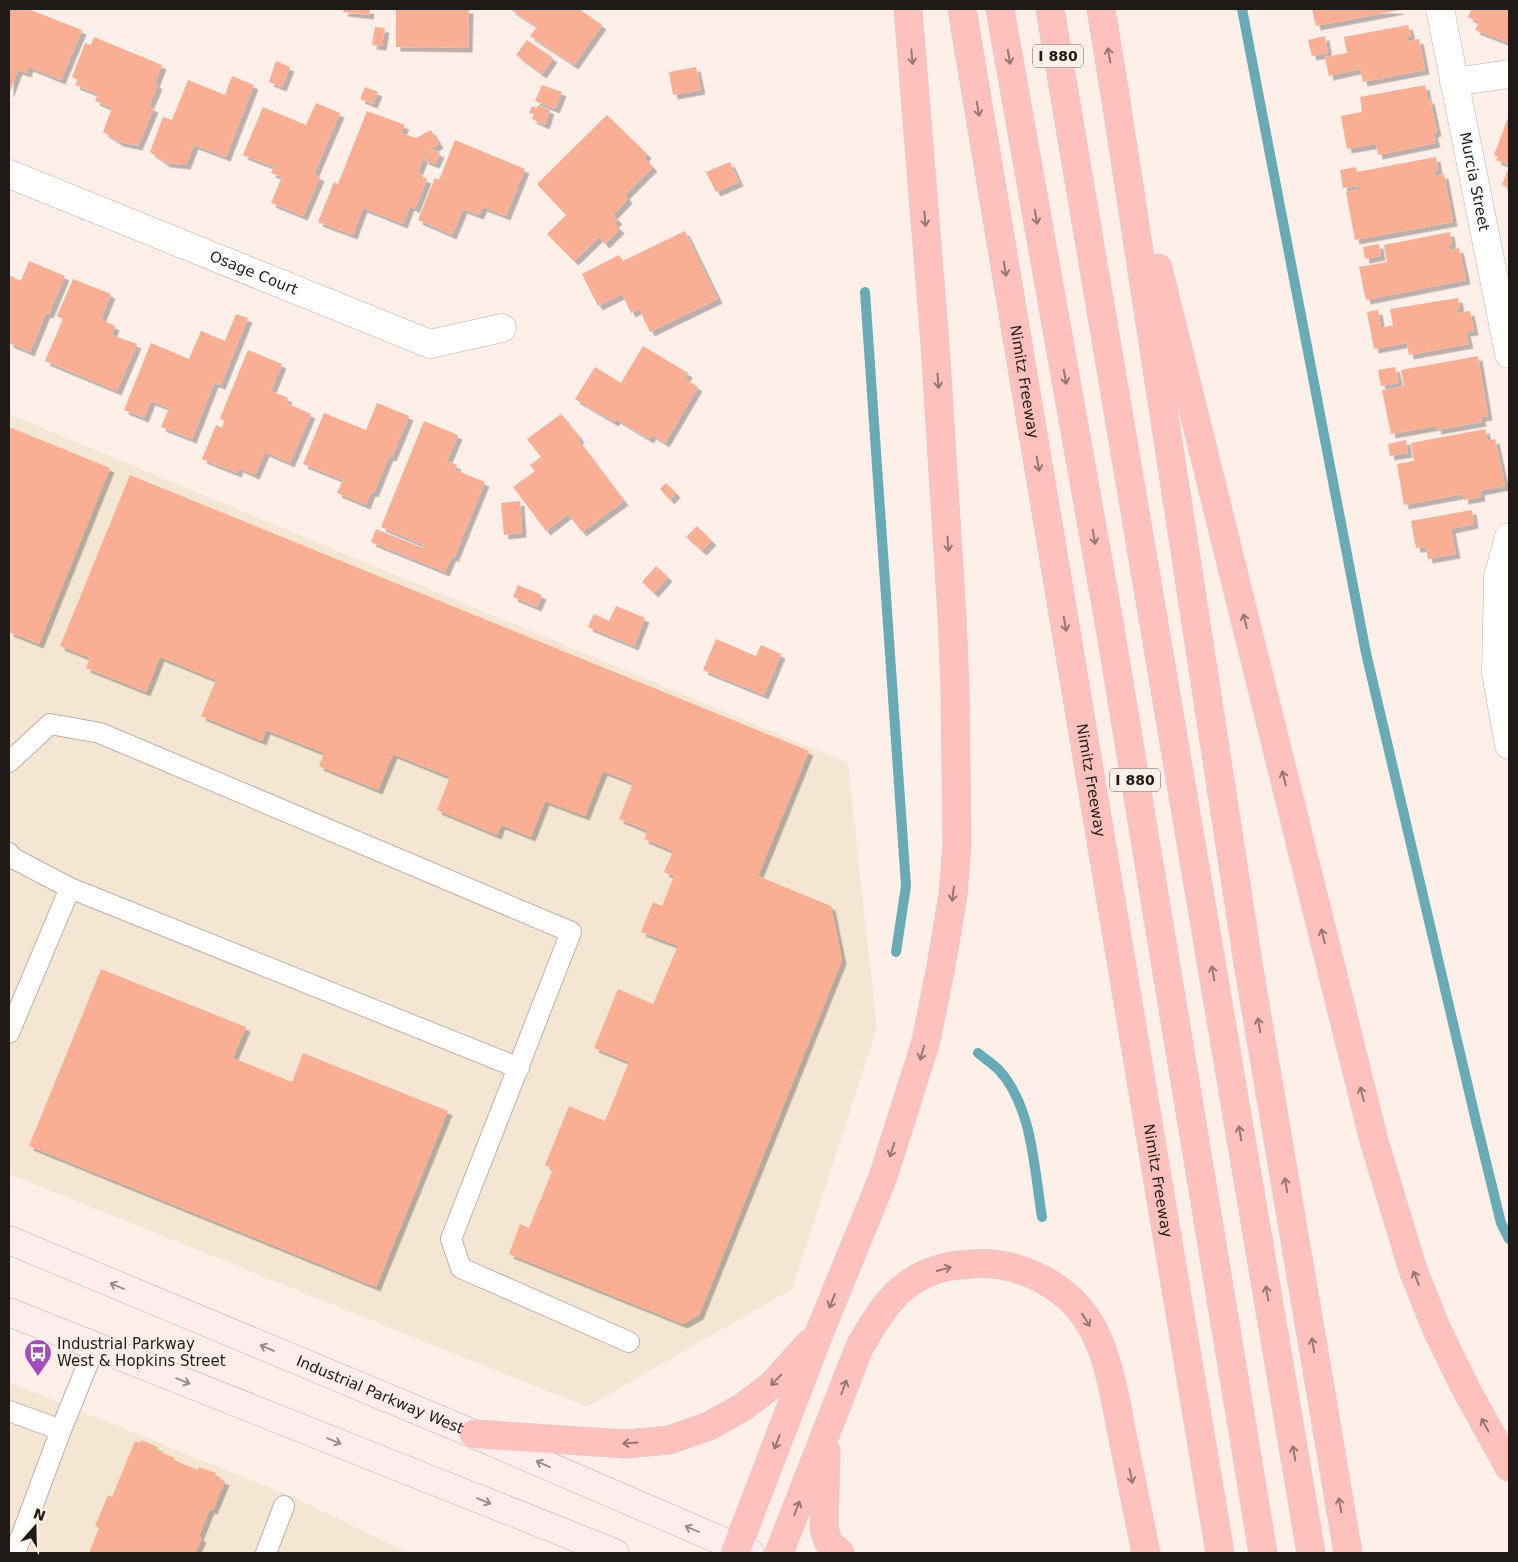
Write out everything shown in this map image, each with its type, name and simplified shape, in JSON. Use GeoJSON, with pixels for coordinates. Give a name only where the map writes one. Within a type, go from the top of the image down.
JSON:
{"type":"FeatureCollection","features":[{"type":"Feature","properties":{"kind":"highway"},"geometry":{"type":"LineString","coordinates":[[741,1551],[820,1331],[883,1177],[926,1041],[942,966],[953,895],[957,845],[955,690],[951,596],[935,344],[908,9]]}},
{"type":"Feature","properties":{"kind":"highway","name":"Nimitz Freeway"},"geometry":{"type":"LineString","coordinates":[[962,9],[1220,1553]]}},
{"type":"Feature","properties":{"kind":"highway","name":"I 880"},"geometry":{"type":"LineString","coordinates":[[1000,9],[1108,618],[1263,1553]]}},
{"type":"Feature","properties":{"kind":"highway","name":"I 880"},"geometry":{"type":"LineString","coordinates":[[1050,9],[1311,1553]]}},
{"type":"Feature","properties":{"kind":"highway"},"geometry":{"type":"LineString","coordinates":[[1101,9],[1248,963],[1348,1553]]}},
{"type":"Feature","properties":{"kind":"highway"},"geometry":{"type":"LineString","coordinates":[[1116,101],[1374,1141],[1413,1270],[1437,1330],[1467,1391],[1509,1467]]}},
{"type":"Feature","properties":{"kind":"highway"},"geometry":{"type":"LineString","coordinates":[[779,1553],[860,1346],[877,1316],[896,1293],[917,1278],[946,1267],[979,1264],[1011,1268],[1042,1279],[1068,1297],[1087,1320],[1100,1346],[1114,1397],[1146,1553]]}},
{"type":"Feature","properties":{"kind":"highway"},"geometry":{"type":"LineString","coordinates":[[474,1434],[626,1444],[669,1440],[709,1426],[743,1407],[773,1384],[820,1331]]}},
{"type":"Feature","properties":{"kind":"highway"},"geometry":{"type":"LineString","coordinates":[[826,1432],[824,1529],[829,1543],[840,1553]]}},
{"type":"Feature","properties":{"kind":"main road","name":"Industrial Parkway West"},"geometry":{"type":"LineString","coordinates":[[9,1240],[474,1434],[741,1551]]}},
{"type":"Feature","properties":{"kind":"main road"},"geometry":{"type":"LineString","coordinates":[[9,1312],[615,1553]]}},
{"type":"Feature","properties":{"kind":"street","name":"Murcia Street"},"geometry":{"type":"LineString","coordinates":[[1440,9],[1509,354]]}},
{"type":"Feature","properties":{"kind":"street"},"geometry":{"type":"LineString","coordinates":[[1454,82],[1509,74]]}},
{"type":"Feature","properties":{"kind":"street","name":"Osage Court"},"geometry":{"type":"LineString","coordinates":[[9,174],[430,344],[502,328]]}},
{"type":"Feature","properties":{"kind":"street"},"geometry":{"type":"LineString","coordinates":[[1509,537],[1498,577],[1496,673],[1509,745]]}},
{"type":"Feature","properties":{"kind":"lane"},"geometry":{"type":"LineString","coordinates":[[9,762],[50,724],[100,733],[571,932],[451,1239],[461,1268],[629,1342]]}},
{"type":"Feature","properties":{"kind":"lane"},"geometry":{"type":"LineString","coordinates":[[9,852],[10,856],[70,888],[519,1068]]}},
{"type":"Feature","properties":{"kind":"lane"},"geometry":{"type":"LineString","coordinates":[[9,1033],[70,888]]}},
{"type":"Feature","properties":{"kind":"lane"},"geometry":{"type":"LineString","coordinates":[[15,1553],[95,1346]]}},
{"type":"Feature","properties":{"kind":"lane"},"geometry":{"type":"LineString","coordinates":[[9,1411],[61,1430]]}},
{"type":"Feature","properties":{"kind":"lane"},"geometry":{"type":"LineString","coordinates":[[266,1553],[284,1506]]}},
{"type":"Feature","properties":{"kind":"shaded area"},"geometry":{"type":"Polygon","coordinates":[[[9,414],[848,763],[877,1028],[792,1289],[587,1407],[9,1174],[9,414]]]}},
{"type":"Feature","properties":{"kind":"shaded area"},"geometry":{"type":"Polygon","coordinates":[[[9,1382],[293,1497],[409,1553],[9,1553],[9,1382]]]}},
{"type":"Feature","properties":{"kind":"building"},"geometry":{"type":"Polygon","coordinates":[[[10,9],[28,9],[82,30],[61,80],[29,67],[27,73],[18,70],[9,94],[10,9]]]}},
{"type":"Feature","properties":{"kind":"building"},"geometry":{"type":"Polygon","coordinates":[[[344,9],[370,9],[369,15],[343,12],[344,9]]]}},
{"type":"Feature","properties":{"kind":"building"},"geometry":{"type":"Polygon","coordinates":[[[396,9],[469,9],[468,48],[396,47],[396,9]]]}},
{"type":"Feature","properties":{"kind":"building"},"geometry":{"type":"Polygon","coordinates":[[[510,9],[579,9],[602,25],[574,65],[530,36],[537,27],[510,9]]]}},
{"type":"Feature","properties":{"kind":"building"},"geometry":{"type":"Polygon","coordinates":[[[1312,9],[1399,9],[1400,10],[1316,26],[1312,9]]]}},
{"type":"Feature","properties":{"kind":"building"},"geometry":{"type":"Polygon","coordinates":[[[1471,9],[1509,9],[1509,43],[1475,30],[1479,22],[1468,17],[1471,9]]]}},
{"type":"Feature","properties":{"kind":"building"},"geometry":{"type":"Polygon","coordinates":[[[1408,25],[1411,36],[1406,37],[1407,41],[1419,39],[1425,70],[1363,82],[1360,69],[1329,76],[1325,57],[1347,53],[1344,37],[1408,25]]]}},
{"type":"Feature","properties":{"kind":"building"},"geometry":{"type":"Polygon","coordinates":[[[375,27],[385,28],[382,46],[372,45],[375,27]]]}},
{"type":"Feature","properties":{"kind":"building"},"geometry":{"type":"Polygon","coordinates":[[[1325,36],[1328,53],[1312,56],[1308,40],[1325,36]]]}},
{"type":"Feature","properties":{"kind":"building"},"geometry":{"type":"Polygon","coordinates":[[[94,37],[162,65],[155,83],[158,85],[149,106],[154,108],[138,146],[119,142],[103,132],[112,108],[95,101],[98,94],[75,85],[78,80],[72,77],[85,43],[91,45],[94,37]]]}},
{"type":"Feature","properties":{"kind":"building"},"geometry":{"type":"Polygon","coordinates":[[[527,40],[553,58],[542,74],[516,55],[527,40]]]}},
{"type":"Feature","properties":{"kind":"building"},"geometry":{"type":"Polygon","coordinates":[[[276,61],[290,67],[282,87],[269,82],[276,61]]]}},
{"type":"Feature","properties":{"kind":"building"},"geometry":{"type":"Polygon","coordinates":[[[696,67],[701,90],[673,95],[669,72],[696,67]]]}},
{"type":"Feature","properties":{"kind":"building"},"geometry":{"type":"Polygon","coordinates":[[[232,76],[254,85],[226,157],[194,145],[186,165],[166,163],[150,152],[163,117],[172,120],[188,80],[225,95],[232,76]]]}},
{"type":"Feature","properties":{"kind":"building"},"geometry":{"type":"Polygon","coordinates":[[[542,85],[562,92],[555,109],[535,101],[542,85]]]}},
{"type":"Feature","properties":{"kind":"building"},"geometry":{"type":"Polygon","coordinates":[[[1425,85],[1437,132],[1433,133],[1436,143],[1378,155],[1376,144],[1347,149],[1341,116],[1362,112],[1360,97],[1425,85]]]}},
{"type":"Feature","properties":{"kind":"building"},"geometry":{"type":"Polygon","coordinates":[[[365,87],[378,92],[373,104],[360,99],[365,87]]]}},
{"type":"Feature","properties":{"kind":"building"},"geometry":{"type":"Polygon","coordinates":[[[316,103],[340,113],[314,174],[320,177],[303,216],[271,203],[282,177],[271,173],[274,167],[243,155],[263,107],[306,125],[316,103]]]}},
{"type":"Feature","properties":{"kind":"building"},"geometry":{"type":"Polygon","coordinates":[[[538,105],[550,110],[545,125],[532,119],[534,114],[529,113],[532,106],[537,108],[538,105]]]}},
{"type":"Feature","properties":{"kind":"building"},"geometry":{"type":"Polygon","coordinates":[[[367,111],[405,125],[401,133],[416,138],[431,130],[439,144],[431,149],[440,153],[435,164],[424,160],[428,150],[424,152],[425,154],[418,172],[423,175],[421,177],[427,179],[415,209],[410,206],[403,224],[363,208],[353,235],[318,222],[334,182],[338,184],[367,111]]]}},
{"type":"Feature","properties":{"kind":"building"},"geometry":{"type":"Polygon","coordinates":[[[607,115],[647,154],[644,158],[653,167],[625,195],[628,199],[613,215],[618,220],[614,223],[620,229],[605,244],[599,237],[574,261],[547,234],[566,215],[537,184],[607,115]]]}},
{"type":"Feature","properties":{"kind":"building"},"geometry":{"type":"Polygon","coordinates":[[[1509,115],[1509,165],[1496,160],[1498,157],[1494,155],[1509,115]]]}},
{"type":"Feature","properties":{"kind":"building"},"geometry":{"type":"Polygon","coordinates":[[[455,140],[525,169],[506,216],[483,207],[479,215],[463,209],[452,235],[418,220],[435,178],[439,180],[455,140]]]}},
{"type":"Feature","properties":{"kind":"building"},"geometry":{"type":"Polygon","coordinates":[[[1436,157],[1438,170],[1434,171],[1435,176],[1444,174],[1453,222],[1355,240],[1346,192],[1360,189],[1360,186],[1343,188],[1340,170],[1356,167],[1357,172],[1436,157]]]}},
{"type":"Feature","properties":{"kind":"building"},"geometry":{"type":"Polygon","coordinates":[[[730,162],[739,182],[716,192],[706,172],[730,162]]]}},
{"type":"Feature","properties":{"kind":"building"},"geometry":{"type":"Polygon","coordinates":[[[1509,167],[1509,188],[1502,185],[1509,167]]]}},
{"type":"Feature","properties":{"kind":"building"},"geometry":{"type":"Polygon","coordinates":[[[685,231],[718,299],[650,332],[639,309],[631,313],[622,294],[598,306],[582,274],[619,255],[623,261],[685,231]]]}},
{"type":"Feature","properties":{"kind":"building"},"geometry":{"type":"Polygon","coordinates":[[[1450,232],[1452,246],[1448,246],[1449,250],[1459,248],[1466,280],[1366,300],[1359,267],[1387,262],[1384,245],[1450,232]]]}},
{"type":"Feature","properties":{"kind":"building"},"geometry":{"type":"Polygon","coordinates":[[[1379,244],[1381,256],[1365,259],[1363,247],[1379,244]]]}},
{"type":"Feature","properties":{"kind":"building"},"geometry":{"type":"Polygon","coordinates":[[[29,261],[65,276],[49,314],[46,313],[30,352],[9,343],[9,275],[21,281],[29,261]]]}},
{"type":"Feature","properties":{"kind":"building"},"geometry":{"type":"Polygon","coordinates":[[[73,279],[111,294],[101,319],[115,326],[112,335],[137,344],[117,391],[45,361],[63,319],[57,316],[73,279]]]}},
{"type":"Feature","properties":{"kind":"building"},"geometry":{"type":"Polygon","coordinates":[[[1458,298],[1460,308],[1456,309],[1457,313],[1470,311],[1474,331],[1466,332],[1469,344],[1409,355],[1407,343],[1374,349],[1367,312],[1378,310],[1381,328],[1393,325],[1390,309],[1458,298]]]}},
{"type":"Feature","properties":{"kind":"building"},"geometry":{"type":"Polygon","coordinates":[[[236,314],[248,318],[221,385],[214,383],[192,439],[161,427],[169,408],[151,401],[144,418],[124,410],[151,343],[189,359],[201,331],[225,341],[236,314]]]}},
{"type":"Feature","properties":{"kind":"building"},"geometry":{"type":"Polygon","coordinates":[[[643,346],[688,373],[685,379],[698,387],[665,443],[652,435],[649,439],[616,419],[614,422],[575,399],[595,367],[621,383],[643,346]]]}},
{"type":"Feature","properties":{"kind":"building"},"geometry":{"type":"Polygon","coordinates":[[[248,350],[282,364],[271,391],[288,398],[286,403],[311,414],[290,463],[265,452],[255,475],[239,468],[237,473],[202,459],[216,425],[222,428],[224,421],[220,418],[248,350]]]}},
{"type":"Feature","properties":{"kind":"building"},"geometry":{"type":"Polygon","coordinates":[[[1478,356],[1488,416],[1481,417],[1482,422],[1437,430],[1436,426],[1391,434],[1382,390],[1404,386],[1401,370],[1478,356]]]}},
{"type":"Feature","properties":{"kind":"building"},"geometry":{"type":"Polygon","coordinates":[[[1395,367],[1399,383],[1381,386],[1378,370],[1395,367]]]}},
{"type":"Feature","properties":{"kind":"building"},"geometry":{"type":"Polygon","coordinates":[[[377,403],[409,416],[392,457],[389,456],[374,493],[371,492],[366,505],[337,493],[343,480],[303,464],[324,413],[366,430],[377,403]]]}},
{"type":"Feature","properties":{"kind":"building"},"geometry":{"type":"Polygon","coordinates":[[[561,414],[624,501],[582,532],[568,514],[546,531],[513,487],[535,471],[530,465],[541,457],[527,439],[561,414]]]}},
{"type":"Feature","properties":{"kind":"building"},"geometry":{"type":"Polygon","coordinates":[[[424,421],[458,435],[447,461],[457,465],[455,470],[485,482],[454,558],[452,556],[445,572],[371,542],[376,529],[423,548],[424,545],[381,527],[424,421]]]}},
{"type":"Feature","properties":{"kind":"building"},"geometry":{"type":"Polygon","coordinates":[[[9,427],[110,468],[39,644],[9,632],[9,427]]]}},
{"type":"Feature","properties":{"kind":"building"},"geometry":{"type":"Polygon","coordinates":[[[1485,429],[1488,441],[1495,439],[1505,486],[1480,491],[1481,497],[1464,500],[1463,494],[1404,505],[1397,464],[1414,461],[1411,443],[1485,429]]]}},
{"type":"Feature","properties":{"kind":"building"},"geometry":{"type":"Polygon","coordinates":[[[1406,440],[1408,453],[1390,456],[1388,444],[1406,440]]]}},
{"type":"Feature","properties":{"kind":"building"},"geometry":{"type":"Polygon","coordinates":[[[130,475],[809,751],[758,876],[831,906],[842,960],[699,1315],[683,1324],[509,1254],[520,1224],[529,1228],[553,1169],[545,1165],[569,1106],[605,1121],[629,1062],[594,1048],[618,989],[653,1004],[678,946],[641,932],[653,902],[662,906],[674,876],[664,872],[673,851],[644,839],[648,831],[619,819],[633,783],[603,771],[585,816],[545,801],[531,837],[501,825],[497,835],[437,810],[450,777],[393,754],[378,790],[319,766],[324,753],[266,730],[262,741],[201,716],[216,680],[160,657],[146,692],[86,668],[90,658],[60,646],[130,475]]]}},
{"type":"Feature","properties":{"kind":"building"},"geometry":{"type":"Polygon","coordinates":[[[666,483],[676,493],[670,500],[660,489],[666,483]]]}},
{"type":"Feature","properties":{"kind":"building"},"geometry":{"type":"Polygon","coordinates":[[[520,501],[522,533],[504,535],[501,503],[520,501]]]}},
{"type":"Feature","properties":{"kind":"building"},"geometry":{"type":"Polygon","coordinates":[[[1472,510],[1474,524],[1451,529],[1456,554],[1428,559],[1426,547],[1416,548],[1411,521],[1472,510]]]}},
{"type":"Feature","properties":{"kind":"building"},"geometry":{"type":"Polygon","coordinates":[[[697,526],[712,541],[702,551],[686,537],[697,526]]]}},
{"type":"Feature","properties":{"kind":"building"},"geometry":{"type":"Polygon","coordinates":[[[656,566],[668,577],[654,593],[642,582],[656,566]]]}},
{"type":"Feature","properties":{"kind":"building"},"geometry":{"type":"Polygon","coordinates":[[[518,585],[542,595],[537,607],[513,597],[518,585]]]}},
{"type":"Feature","properties":{"kind":"building"},"geometry":{"type":"Polygon","coordinates":[[[616,606],[645,618],[634,646],[588,627],[594,614],[609,621],[616,606]]]}},
{"type":"Feature","properties":{"kind":"building"},"geometry":{"type":"Polygon","coordinates":[[[716,639],[756,656],[761,645],[781,654],[764,695],[703,670],[716,639]]]}},
{"type":"Feature","properties":{"kind":"building"},"geometry":{"type":"Polygon","coordinates":[[[101,969],[246,1027],[233,1058],[292,1082],[303,1053],[448,1111],[376,1287],[29,1146],[101,969]]]}},
{"type":"Feature","properties":{"kind":"building"},"geometry":{"type":"Polygon","coordinates":[[[141,1440],[158,1447],[156,1450],[175,1458],[174,1460],[198,1470],[199,1467],[216,1473],[215,1477],[225,1481],[213,1510],[210,1509],[199,1536],[202,1538],[195,1553],[89,1553],[99,1528],[95,1526],[108,1495],[112,1497],[135,1441],[140,1443],[141,1440]]]}},
{"type":"Feature","properties":{"kind":"waterway"},"geometry":{"type":"LineString","coordinates":[[1242,9],[1366,653],[1476,1121],[1501,1223],[1509,1239]]}},
{"type":"Feature","properties":{"kind":"waterway"},"geometry":{"type":"LineString","coordinates":[[865,292],[906,886],[896,952]]}},
{"type":"Feature","properties":{"kind":"waterway"},"geometry":{"type":"LineString","coordinates":[[978,1053],[999,1070],[1019,1102],[1034,1159],[1042,1217]]}},
{"type":"Feature","properties":{"kind":"place","name":"Industrial Parkway West & Hopkins Street"},"geometry":{"type":"Point","coordinates":[38,1377]}}]}
